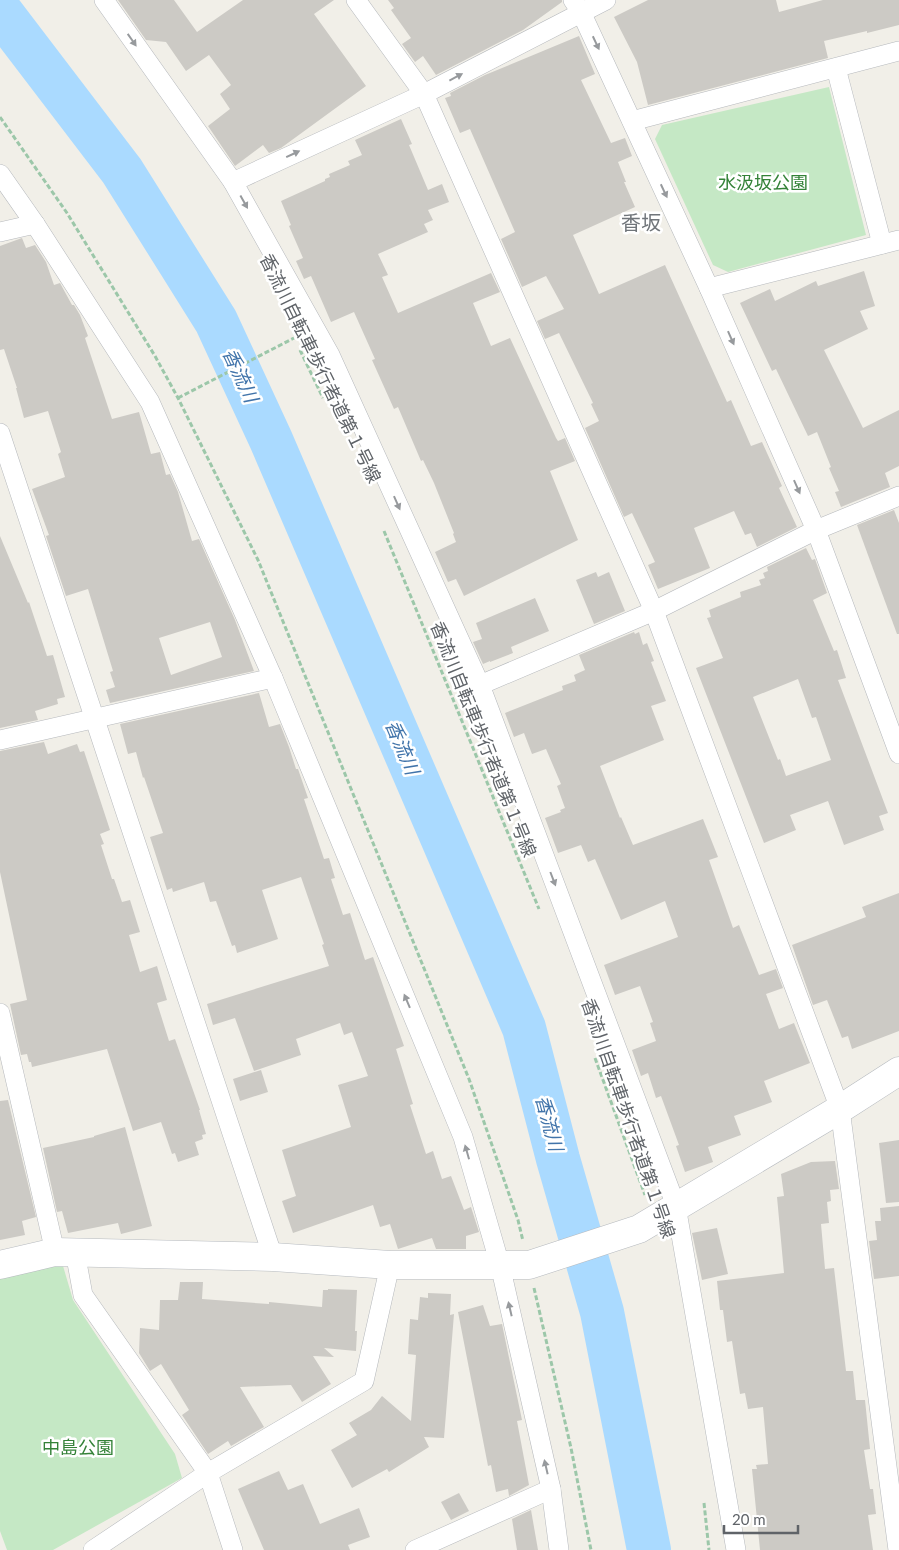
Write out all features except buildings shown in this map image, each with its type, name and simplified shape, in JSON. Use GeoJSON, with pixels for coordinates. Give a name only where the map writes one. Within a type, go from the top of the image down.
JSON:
{"type":"FeatureCollection","features":[{"type":"Feature","properties":{"kind":"street"},"geometry":{"type":"LineString","coordinates":[[104,0],[233,182],[330,355],[480,685],[656,1218],[736,1550]]}},
{"type":"Feature","properties":{"kind":"street"},"geometry":{"type":"LineString","coordinates":[[356,0],[424,94],[654,611],[840,1109],[898,1550]]}},
{"type":"Feature","properties":{"kind":"street"},"geometry":{"type":"LineString","coordinates":[[233,182],[424,94],[577,6],[606,0]]}},
{"type":"Feature","properties":{"kind":"street"},"geometry":{"type":"LineString","coordinates":[[577,6],[709,288],[816,530],[899,754]]}},
{"type":"Feature","properties":{"kind":"street"},"geometry":{"type":"LineString","coordinates":[[632,121],[899,51]]}},
{"type":"Feature","properties":{"kind":"street"},"geometry":{"type":"LineString","coordinates":[[709,288],[891,242],[836,68]]}},
{"type":"Feature","properties":{"kind":"street"},"geometry":{"type":"LineString","coordinates":[[0,174],[35,224],[150,402],[272,678],[463,1137],[500,1265],[551,1489],[559,1550]]}},
{"type":"Feature","properties":{"kind":"street"},"geometry":{"type":"LineString","coordinates":[[0,232],[35,224]]}},
{"type":"Feature","properties":{"kind":"street"},"geometry":{"type":"LineString","coordinates":[[0,433],[273,1257]]}},
{"type":"Feature","properties":{"kind":"street"},"geometry":{"type":"LineString","coordinates":[[480,685],[654,611],[816,530],[899,496]]}},
{"type":"Feature","properties":{"kind":"street"},"geometry":{"type":"LineString","coordinates":[[0,740],[272,678]]}},
{"type":"Feature","properties":{"kind":"street"},"geometry":{"type":"LineString","coordinates":[[0,1013],[65,1252],[83,1295],[208,1473],[233,1550]]}},
{"type":"Feature","properties":{"kind":"street"},"geometry":{"type":"LineString","coordinates":[[0,1265],[65,1252],[273,1257],[390,1264],[529,1265],[656,1218],[899,1072]]}},
{"type":"Feature","properties":{"kind":"street"},"geometry":{"type":"LineString","coordinates":[[93,1550],[208,1473],[364,1381],[390,1264]]}},
{"type":"Feature","properties":{"kind":"street"},"geometry":{"type":"LineString","coordinates":[[415,1550],[551,1489]]}},
{"type":"Feature","properties":{"kind":"path","name":"香流川自転車歩行者道第１号線"},"geometry":{"type":"LineString","coordinates":[[178,398],[294,338],[324,399]]}},
{"type":"Feature","properties":{"kind":"path","name":"香流川自転車歩行者道第１号線"},"geometry":{"type":"LineString","coordinates":[[380,523],[541,914]]}},
{"type":"Feature","properties":{"kind":"path","name":"香流川自転車歩行者道第１号線"},"geometry":{"type":"LineString","coordinates":[[593,1053],[656,1218]]}},
{"type":"Feature","properties":{"kind":"path"},"geometry":{"type":"LineString","coordinates":[[702,1494],[710,1550]]}},
{"type":"Feature","properties":{"kind":"green space","name":"水汲坂公園"},"geometry":{"type":"Polygon","coordinates":[[[829,87],[866,235],[728,272],[713,265],[655,139],[662,125],[829,87]]]}},
{"type":"Feature","properties":{"kind":"green space","name":"中島公園"},"geometry":{"type":"Polygon","coordinates":[[[61,1259],[73,1300],[175,1454],[182,1478],[53,1550],[7,1550],[0,1531],[0,1276],[61,1259]]]}},
{"type":"Feature","properties":{"kind":"waterway","name":"香流川"},"geometry":{"type":"LineString","coordinates":[[0,11],[122,171],[216,321],[271,440],[524,1028],[558,1159],[602,1312],[649,1550]]}},
{"type":"Feature","properties":{"kind":"district","name":"香坂"},"geometry":{"type":"Point","coordinates":[641,222]}}]}
